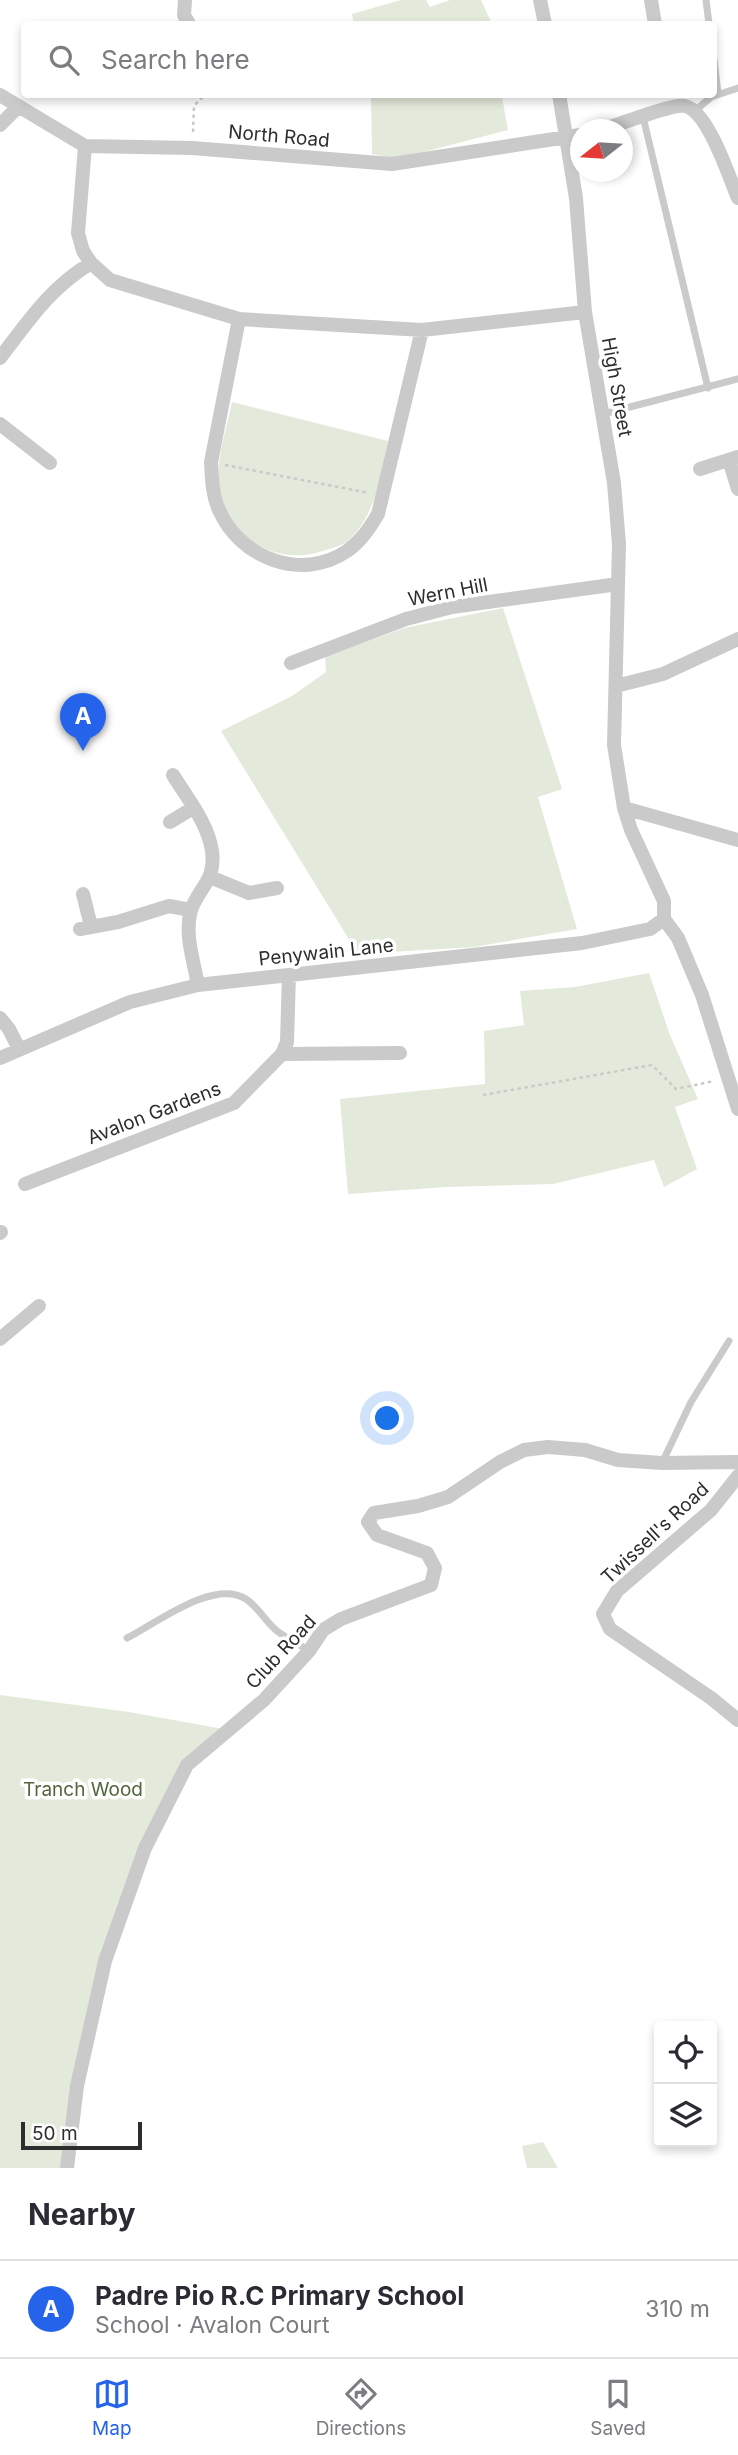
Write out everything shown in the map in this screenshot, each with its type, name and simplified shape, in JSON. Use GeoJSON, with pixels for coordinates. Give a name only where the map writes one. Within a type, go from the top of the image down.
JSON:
{"type":"FeatureCollection","features":[{"type":"Feature","properties":{"kind":"street"},"geometry":{"type":"LineString","coordinates":[[185,0],[184,15],[188,21]]}},
{"type":"Feature","properties":{"kind":"street"},"geometry":{"type":"LineString","coordinates":[[540,0],[544,21]]}},
{"type":"Feature","properties":{"kind":"street"},"geometry":{"type":"LineString","coordinates":[[651,0],[654,21]]}},
{"type":"Feature","properties":{"kind":"street"},"geometry":{"type":"LineString","coordinates":[[0,95],[85,146],[78,233],[83,251],[91,263],[110,280],[239,319],[422,330],[585,312]]}},
{"type":"Feature","properties":{"kind":"street","name":"High Street"},"geometry":{"type":"LineString","coordinates":[[560,98],[570,126]]}},
{"type":"Feature","properties":{"kind":"street"},"geometry":{"type":"LineString","coordinates":[[633,120],[643,117],[666,101],[695,111],[704,121],[738,198]]}},
{"type":"Feature","properties":{"kind":"street"},"geometry":{"type":"LineString","coordinates":[[0,125],[19,106]]}},
{"type":"Feature","properties":{"kind":"street","name":"North Road"},"geometry":{"type":"LineString","coordinates":[[85,146],[192,148],[392,164],[570,138]]}},
{"type":"Feature","properties":{"kind":"street","name":"High Street"},"geometry":{"type":"LineString","coordinates":[[575,182],[585,312],[614,483],[619,544],[614,745],[624,808],[631,830],[664,901],[664,919],[678,938],[702,995],[738,1109]]}},
{"type":"Feature","properties":{"kind":"street"},"geometry":{"type":"LineString","coordinates":[[0,358],[47,297],[67,278],[91,263]]}},
{"type":"Feature","properties":{"kind":"street"},"geometry":{"type":"LineString","coordinates":[[239,319],[211,462],[212,485],[218,509],[230,529],[251,550],[272,562],[295,565],[320,562],[345,552],[366,535],[378,514],[422,330]]}},
{"type":"Feature","properties":{"kind":"street"},"geometry":{"type":"LineString","coordinates":[[0,424],[50,463]]}},
{"type":"Feature","properties":{"kind":"street"},"geometry":{"type":"LineString","coordinates":[[700,470],[734,458],[738,489]]}},
{"type":"Feature","properties":{"kind":"street","name":"Wern Hill"},"geometry":{"type":"LineString","coordinates":[[291,663],[406,619],[452,607],[618,584]]}},
{"type":"Feature","properties":{"kind":"street"},"geometry":{"type":"LineString","coordinates":[[616,686],[663,674],[738,639]]}},
{"type":"Feature","properties":{"kind":"street"},"geometry":{"type":"LineString","coordinates":[[173,775],[205,828],[212,851],[210,877],[191,910],[189,934],[198,985]]}},
{"type":"Feature","properties":{"kind":"street"},"geometry":{"type":"LineString","coordinates":[[170,822],[193,808]]}},
{"type":"Feature","properties":{"kind":"street"},"geometry":{"type":"LineString","coordinates":[[624,808],[738,840]]}},
{"type":"Feature","properties":{"kind":"street"},"geometry":{"type":"LineString","coordinates":[[210,877],[249,893],[277,888]]}},
{"type":"Feature","properties":{"kind":"street"},"geometry":{"type":"LineString","coordinates":[[83,894],[85,928],[118,922],[169,906],[191,910]]}},
{"type":"Feature","properties":{"kind":"street","name":"Penywain Lane"},"geometry":{"type":"LineString","coordinates":[[0,1058],[130,1002],[198,985],[582,943],[650,929],[664,919]]}},
{"type":"Feature","properties":{"kind":"street"},"geometry":{"type":"LineString","coordinates":[[289,975],[287,1042],[282,1054],[400,1053]]}},
{"type":"Feature","properties":{"kind":"street"},"geometry":{"type":"LineString","coordinates":[[0,1018],[19,1049]]}},
{"type":"Feature","properties":{"kind":"street","name":"Avalon Gardens"},"geometry":{"type":"LineString","coordinates":[[25,1184],[234,1103],[282,1054]]}},
{"type":"Feature","properties":{"kind":"street"},"geometry":{"type":"LineString","coordinates":[[0,1339],[39,1307]]}},
{"type":"Feature","properties":{"kind":"street","name":"Club Road"},"geometry":{"type":"LineString","coordinates":[[67,2168],[77,2086],[105,1961],[145,1849],[187,1765],[264,1700],[309,1651],[323,1630],[341,1619],[431,1585],[435,1568],[427,1553],[377,1535],[368,1522],[374,1513],[418,1506],[448,1497],[500,1462],[524,1450],[548,1447],[585,1450],[618,1460],[662,1463],[738,1462]]}},
{"type":"Feature","properties":{"kind":"street","name":"Twissell's Road"},"geometry":{"type":"LineString","coordinates":[[738,1476],[711,1510],[617,1591],[603,1614],[610,1629],[711,1698],[738,1720]]}},
{"type":"Feature","properties":{"kind":"lane"},"geometry":{"type":"LineString","coordinates":[[706,0],[709,21]]}},
{"type":"Feature","properties":{"kind":"lane"},"geometry":{"type":"LineString","coordinates":[[717,87],[718,94],[738,88]]}},
{"type":"Feature","properties":{"kind":"lane"},"geometry":{"type":"LineString","coordinates":[[695,111],[713,98]]}},
{"type":"Feature","properties":{"kind":"lane"},"geometry":{"type":"LineString","coordinates":[[643,117],[708,388]]}},
{"type":"Feature","properties":{"kind":"lane"},"geometry":{"type":"LineString","coordinates":[[603,414],[738,379]]}},
{"type":"Feature","properties":{"kind":"lane"},"geometry":{"type":"LineString","coordinates":[[662,1463],[691,1402],[729,1341]]}},
{"type":"Feature","properties":{"kind":"lane"},"geometry":{"type":"LineString","coordinates":[[127,1639],[192,1601],[228,1594],[245,1598],[276,1630],[309,1651]]}},
{"type":"Feature","properties":{"kind":"path"},"geometry":{"type":"LineString","coordinates":[[192,148],[194,106],[201,98]]}},
{"type":"Feature","properties":{"kind":"path"},"geometry":{"type":"LineString","coordinates":[[211,462],[383,495]]}},
{"type":"Feature","properties":{"kind":"path"},"geometry":{"type":"LineString","coordinates":[[482,1096],[652,1065],[676,1089],[728,1078]]}},
{"type":"Feature","properties":{"kind":"green space"},"geometry":{"type":"Polygon","coordinates":[[[401,0],[426,0],[430,7],[450,0],[481,0],[491,21],[353,21],[352,14],[401,0]]]}},
{"type":"Feature","properties":{"kind":"green space"},"geometry":{"type":"Polygon","coordinates":[[[371,98],[502,98],[508,130],[397,159],[372,154],[371,98]]]}},
{"type":"Feature","properties":{"kind":"green space"},"geometry":{"type":"Polygon","coordinates":[[[232,402],[388,441],[370,508],[364,521],[346,542],[308,555],[290,555],[273,552],[243,535],[224,505],[218,477],[232,402]]]}},
{"type":"Feature","properties":{"kind":"green space"},"geometry":{"type":"Polygon","coordinates":[[[503,608],[562,789],[538,797],[577,929],[474,947],[358,954],[221,731],[292,696],[326,672],[325,657],[404,628],[503,608]]]}},
{"type":"Feature","properties":{"kind":"green space"},"geometry":{"type":"Polygon","coordinates":[[[649,973],[670,1035],[698,1099],[675,1107],[697,1169],[664,1187],[654,1160],[553,1184],[446,1187],[348,1194],[340,1099],[485,1084],[484,1031],[524,1025],[520,991],[575,987],[649,973]]]}},
{"type":"Feature","properties":{"kind":"green space","name":"Tranch Wood"},"geometry":{"type":"Polygon","coordinates":[[[0,1695],[129,1712],[229,1730],[187,1765],[105,1962],[67,2168],[0,2168],[0,1695]]]}},
{"type":"Feature","properties":{"kind":"green space"},"geometry":{"type":"Polygon","coordinates":[[[543,2142],[558,2168],[527,2168],[522,2146],[543,2142]]]}},
{"type":"Feature","properties":{"kind":"place","name":"Padre Pio R.C Primary School"},"geometry":{"type":"Point","coordinates":[83,751]}}]}
